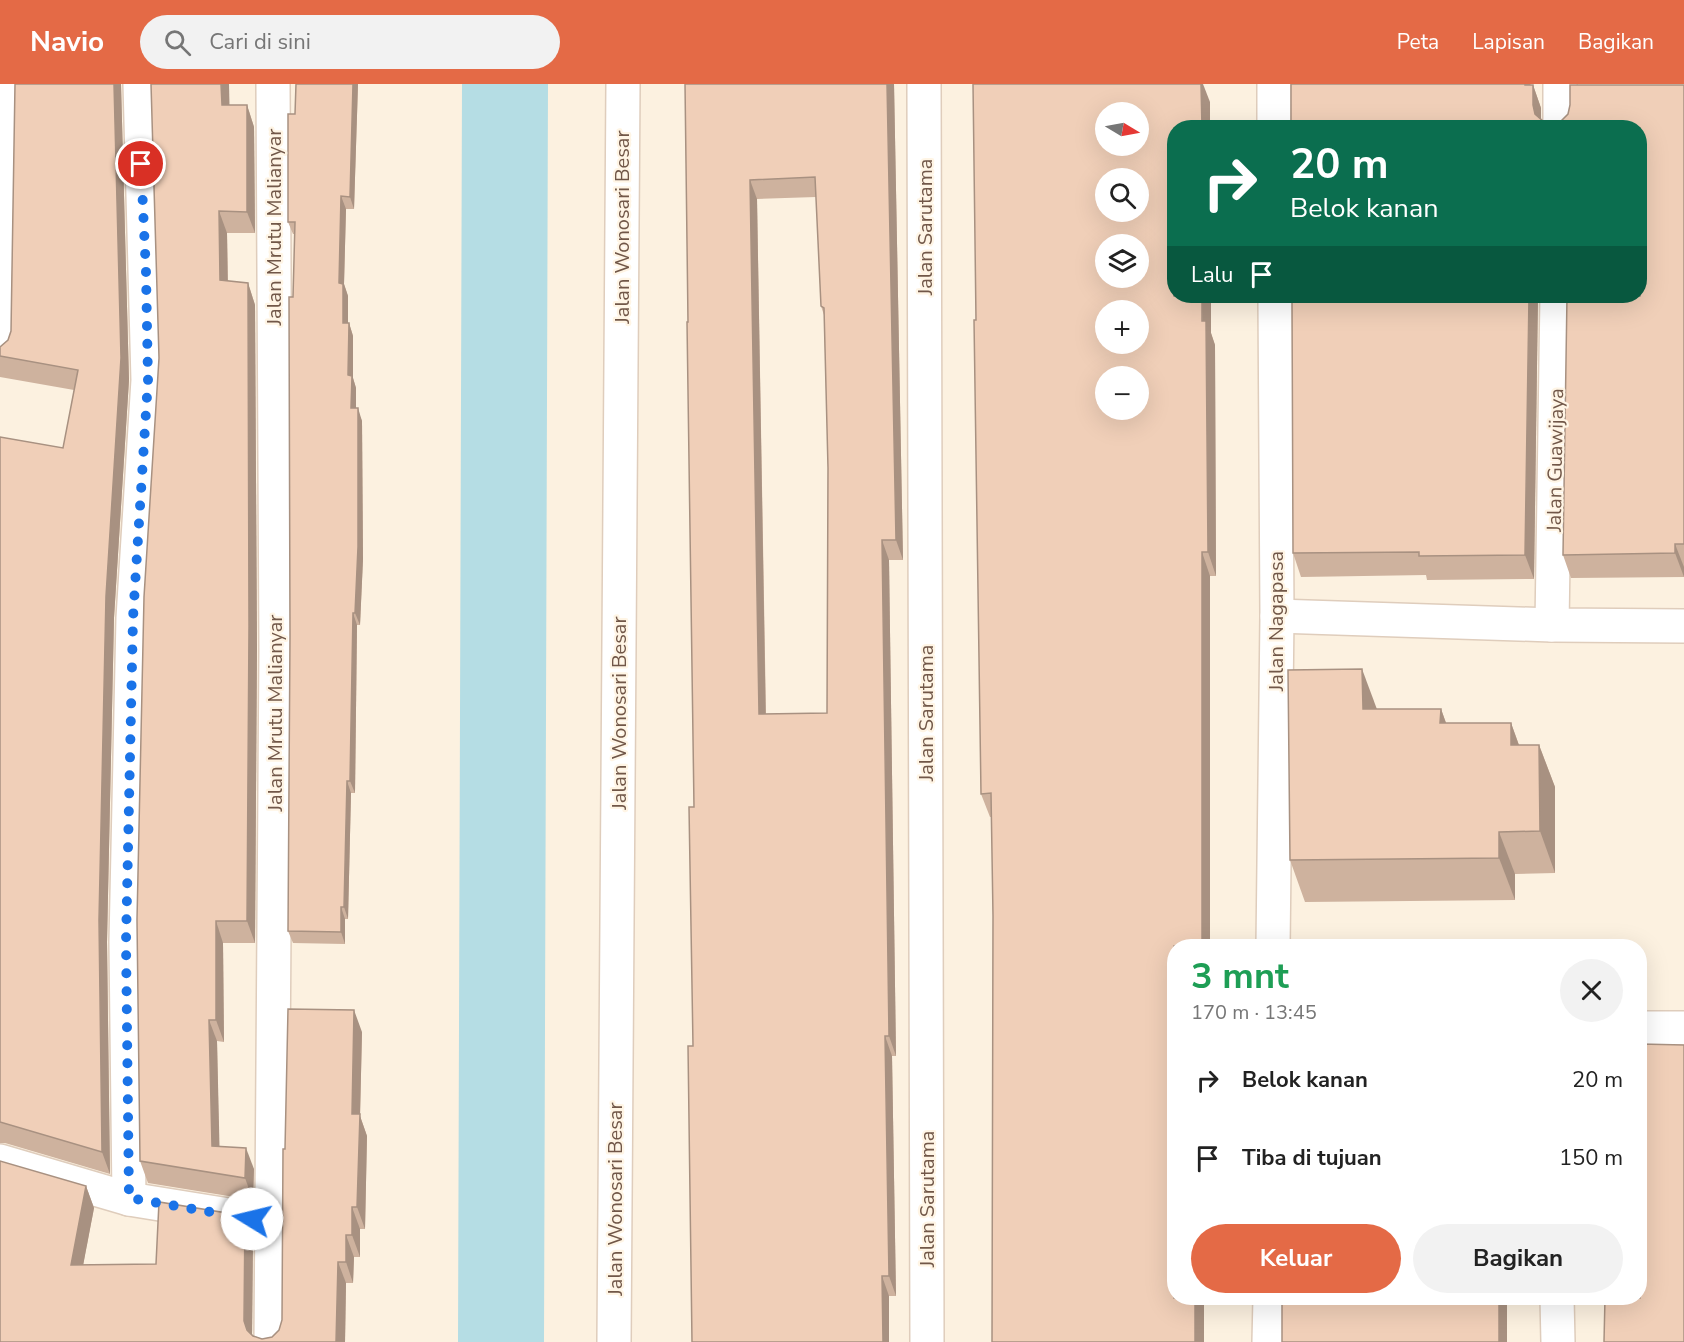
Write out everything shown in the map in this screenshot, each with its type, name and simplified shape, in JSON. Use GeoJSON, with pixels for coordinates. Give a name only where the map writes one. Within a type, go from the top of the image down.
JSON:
{"type":"FeatureCollection","features":[{"type":"Feature","properties":{"kind":"street"},"geometry":{"type":"LineString","coordinates":[[0,352],[4,84]]}},
{"type":"Feature","properties":{"kind":"street"},"geometry":{"type":"LineString","coordinates":[[129,1198],[126,942],[133,618],[148,380],[140,84]]}},
{"type":"Feature","properties":{"kind":"street","name":"Jalan Mrutu Malianyar"},"geometry":{"type":"LineString","coordinates":[[271,1342],[276,660],[273,84]]}},
{"type":"Feature","properties":{"kind":"street","name":"Jalan Wonosari Besar"},"geometry":{"type":"LineString","coordinates":[[614,1342],[623,84]]}},
{"type":"Feature","properties":{"kind":"street","name":"Jalan Sarutama"},"geometry":{"type":"LineString","coordinates":[[924,84],[927,1342]]}},
{"type":"Feature","properties":{"kind":"street"},"geometry":{"type":"LineString","coordinates":[[1274,84],[1274,120]]}},
{"type":"Feature","properties":{"kind":"street"},"geometry":{"type":"LineString","coordinates":[[1560,84],[1560,120]]}},
{"type":"Feature","properties":{"kind":"street","name":"Jalan Nagapasa"},"geometry":{"type":"LineString","coordinates":[[1273,939],[1277,616],[1275,303]]}},
{"type":"Feature","properties":{"kind":"street","name":"Jalan Guawijaya"},"geometry":{"type":"LineString","coordinates":[[1552,625],[1557,303]]}},
{"type":"Feature","properties":{"kind":"street"},"geometry":{"type":"LineString","coordinates":[[1277,616],[1552,625],[1684,626]]}},
{"type":"Feature","properties":{"kind":"street"},"geometry":{"type":"LineString","coordinates":[[1647,1028],[1684,1028]]}},
{"type":"Feature","properties":{"kind":"street"},"geometry":{"type":"LineString","coordinates":[[0,1161],[129,1198],[272,1222]]}},
{"type":"Feature","properties":{"kind":"street"},"geometry":{"type":"LineString","coordinates":[[1269,1342],[1270,1305]]}},
{"type":"Feature","properties":{"kind":"street"},"geometry":{"type":"LineString","coordinates":[[1557,1305],[1558,1342]]}},
{"type":"Feature","properties":{"kind":"building"},"geometry":{"type":"Polygon","coordinates":[[[15,84],[114,84],[121,358],[106,596],[99,920],[102,1152],[0,1122],[0,437],[63,448],[78,370],[0,356],[0,347],[8,340],[11,331],[15,84]]]}},
{"type":"Feature","properties":{"kind":"building"},"geometry":{"type":"Polygon","coordinates":[[[151,84],[221,84],[222,105],[247,105],[247,212],[219,211],[220,280],[248,283],[247,921],[216,921],[216,1020],[209,1020],[212,1146],[246,1148],[245,1178],[140,1161],[137,920],[144,597],[159,358],[151,84]]]}},
{"type":"Feature","properties":{"kind":"building"},"geometry":{"type":"Polygon","coordinates":[[[296,84],[353,84],[350,197],[341,196],[339,283],[343,284],[343,323],[349,323],[348,375],[352,376],[351,408],[358,408],[358,547],[355,613],[353,613],[350,781],[347,781],[344,907],[341,907],[341,932],[288,931],[289,297],[293,297],[295,222],[288,222],[288,114],[295,114],[296,84]]]}},
{"type":"Feature","properties":{"kind":"building"},"geometry":{"type":"Polygon","coordinates":[[[685,84],[887,84],[896,540],[882,540],[889,1036],[885,1036],[889,1276],[882,1276],[883,1342],[692,1342],[688,1046],[693,1046],[689,807],[694,807],[685,84]],[[815,177],[750,180],[759,714],[827,713],[828,468],[824,308],[821,306],[815,177]]]}},
{"type":"Feature","properties":{"kind":"building"},"geometry":{"type":"Polygon","coordinates":[[[973,84],[1201,84],[1202,120],[1167,120],[1167,303],[1202,303],[1202,321],[1206,321],[1208,552],[1202,552],[1202,939],[1167,939],[1167,1305],[1195,1305],[1195,1342],[992,1342],[991,793],[981,794],[973,84]]]}},
{"type":"Feature","properties":{"kind":"building"},"geometry":{"type":"Polygon","coordinates":[[[1291,84],[1525,84],[1533,85],[1535,114],[1542,120],[1291,120],[1291,84]]]}},
{"type":"Feature","properties":{"kind":"building"},"geometry":{"type":"Polygon","coordinates":[[[1570,85],[1684,85],[1684,544],[1675,544],[1675,553],[1563,555],[1567,303],[1647,303],[1647,120],[1562,120],[1568,114],[1570,85]]]}},
{"type":"Feature","properties":{"kind":"building"},"geometry":{"type":"Polygon","coordinates":[[[1292,303],[1529,303],[1525,555],[1419,556],[1419,552],[1293,553],[1292,303]]]}},
{"type":"Feature","properties":{"kind":"building"},"geometry":{"type":"Polygon","coordinates":[[[1362,669],[1363,709],[1441,709],[1440,723],[1511,723],[1511,745],[1539,745],[1540,831],[1499,832],[1499,858],[1290,860],[1288,670],[1362,669]]]}},
{"type":"Feature","properties":{"kind":"building"},"geometry":{"type":"Polygon","coordinates":[[[288,1009],[354,1010],[352,1114],[360,1114],[357,1207],[352,1207],[352,1235],[346,1235],[346,1262],[338,1262],[336,1342],[0,1342],[0,1161],[86,1186],[71,1265],[156,1264],[159,1202],[245,1216],[244,1321],[247,1330],[253,1336],[262,1339],[272,1337],[279,1330],[282,1320],[283,1149],[285,1149],[288,1009]]]}},
{"type":"Feature","properties":{"kind":"building"},"geometry":{"type":"Polygon","coordinates":[[[1647,1044],[1684,1045],[1684,1342],[1604,1342],[1605,1305],[1647,1305],[1647,1044]]]}},
{"type":"Feature","properties":{"kind":"building"},"geometry":{"type":"Polygon","coordinates":[[[1282,1305],[1499,1305],[1499,1342],[1282,1342],[1282,1305]]]}},
{"type":"Feature","properties":{"kind":"waterway"},"geometry":{"type":"LineString","coordinates":[[501,1342],[505,84]]}},
{"type":"Feature","properties":{"kind":"route"},"geometry":{"type":"LineString","coordinates":[[141,164],[148,380],[133,618],[126,942],[129,1198],[252,1219]]}}]}
